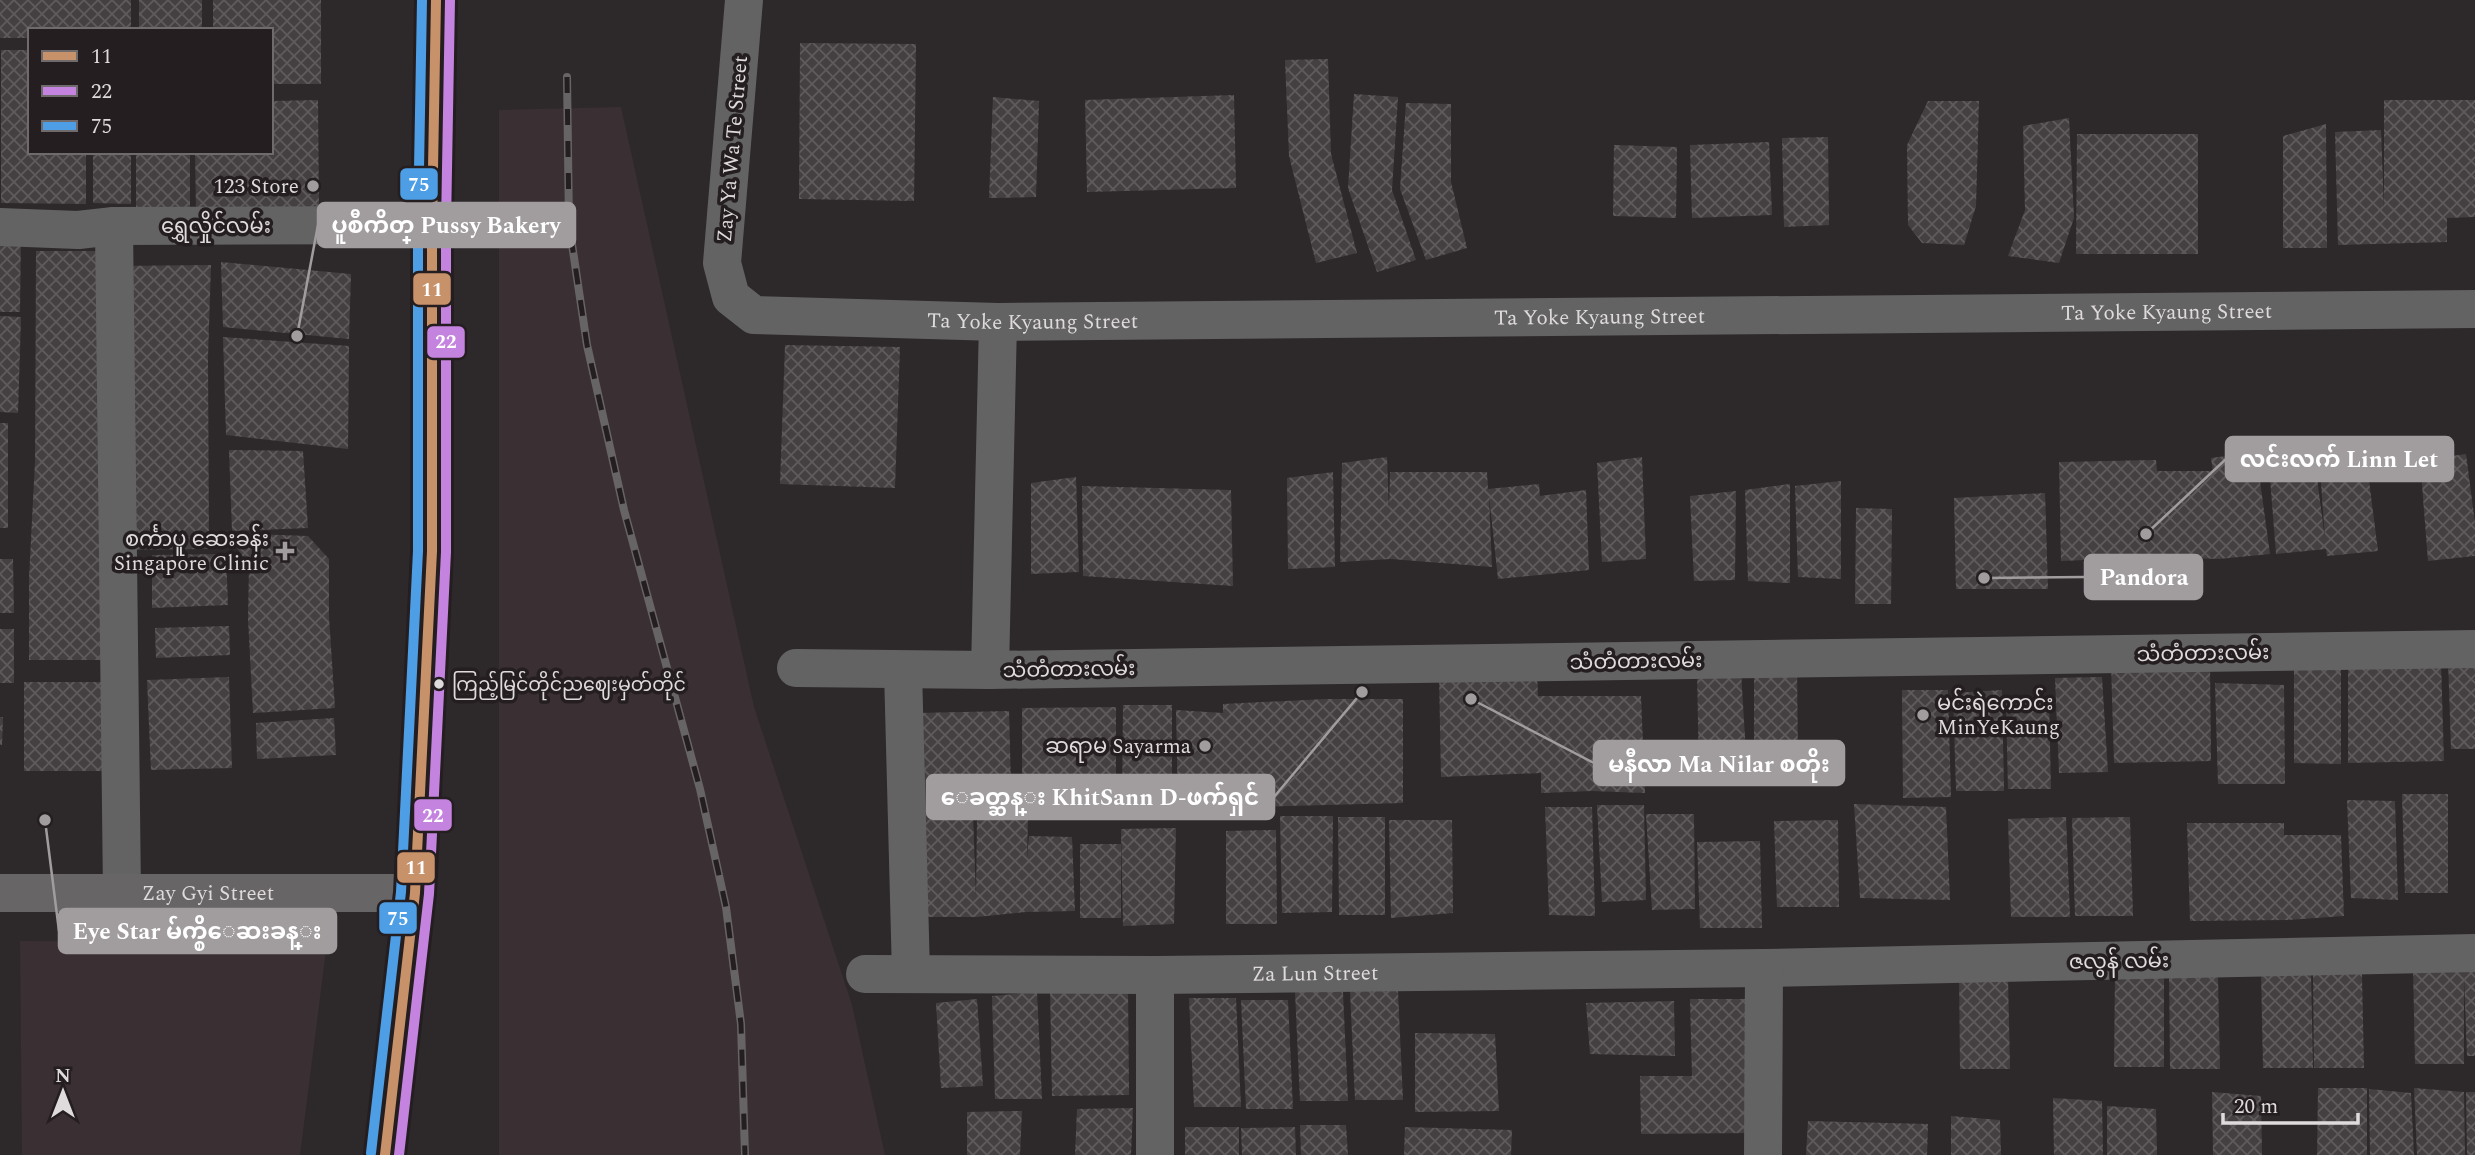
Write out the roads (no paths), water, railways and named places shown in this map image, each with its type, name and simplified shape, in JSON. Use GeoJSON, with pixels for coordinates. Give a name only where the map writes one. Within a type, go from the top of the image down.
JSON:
{"type":"FeatureCollection","features":[{"type":"Feature","properties":{"kind":"main road"},"geometry":{"type":"LineString","coordinates":[[385,1155],[415,893],[432,551],[432,225],[436,0]]}},
{"type":"Feature","properties":{"kind":"main road","name":"Zay Gyi Street"},"geometry":{"type":"LineString","coordinates":[[0,893],[415,893]]}},
{"type":"Feature","properties":{"kind":"street","name":"Zay Ya Wa Te Street"},"geometry":{"type":"LineString","coordinates":[[731,297],[722,263],[744,0]]}},
{"type":"Feature","properties":{"kind":"street","name":"ရွှေလှိုင်လမ်း"},"geometry":{"type":"LineString","coordinates":[[0,228],[78,230],[114,226],[432,225]]}},
{"type":"Feature","properties":{"kind":"street"},"geometry":{"type":"LineString","coordinates":[[114,226],[122,892]]}},
{"type":"Feature","properties":{"kind":"street","name":"Ta Yoke Kyaung Street"},"geometry":{"type":"LineString","coordinates":[[731,297],[754,315],[998,321],[2475,309]]}},
{"type":"Feature","properties":{"kind":"street"},"geometry":{"type":"LineString","coordinates":[[990,670],[998,321]]}},
{"type":"Feature","properties":{"kind":"street","name":"သံတံတားလမ်း"},"geometry":{"type":"LineString","coordinates":[[796,668],[990,670],[2475,649]]}},
{"type":"Feature","properties":{"kind":"street"},"geometry":{"type":"LineString","coordinates":[[903,670],[911,974]]}},
{"type":"Feature","properties":{"kind":"street","name":"ဇလွန် လမ်း"},"geometry":{"type":"LineString","coordinates":[[1764,968],[2475,953]]}},
{"type":"Feature","properties":{"kind":"street"},"geometry":{"type":"LineString","coordinates":[[1763,1155],[1764,968]]}},
{"type":"Feature","properties":{"kind":"street","name":"Za Lun Street"},"geometry":{"type":"LineString","coordinates":[[865,974],[1155,975],[1764,968]]}},
{"type":"Feature","properties":{"kind":"street"},"geometry":{"type":"LineString","coordinates":[[1155,975],[1155,1155]]}},
{"type":"Feature","properties":{"kind":"railway"},"geometry":{"type":"LineString","coordinates":[[567,77],[569,224],[587,345],[624,510],[700,789],[726,907],[741,1024],[745,1155]]}},
{"type":"Feature","properties":{"kind":"place","name":"123 Store"},"geometry":{"type":"Point","coordinates":[313,186]}},
{"type":"Feature","properties":{"kind":"place","name":"ပူစီကိတ္ Pussy Bakery"},"geometry":{"type":"Point","coordinates":[297,336]}},
{"type":"Feature","properties":{"kind":"place","name":"လင်းလက် Linn Let"},"geometry":{"type":"Point","coordinates":[2146,534]}},
{"type":"Feature","properties":{"kind":"place","name":"စင်္ကာပူ ဆေးခန်း Singapore Clinic"},"geometry":{"type":"Point","coordinates":[285,551]}},
{"type":"Feature","properties":{"kind":"place","name":"Pandora"},"geometry":{"type":"Point","coordinates":[1984,578]}},
{"type":"Feature","properties":{"kind":"place","name":"ကြည့်မြင်တိုင်ညဈေးမှတ်တိုင်"},"geometry":{"type":"Point","coordinates":[439,684]}},
{"type":"Feature","properties":{"kind":"place","name":"ေခတ္ဆန္း KhitSann D-ဖက်ရှင်"},"geometry":{"type":"Point","coordinates":[1362,692]}},
{"type":"Feature","properties":{"kind":"place","name":"မနီလာ Ma Nilar စတိုး"},"geometry":{"type":"Point","coordinates":[1471,699]}},
{"type":"Feature","properties":{"kind":"place","name":"မင်းရဲကောင်း MinYeKaung"},"geometry":{"type":"Point","coordinates":[1923,715]}},
{"type":"Feature","properties":{"kind":"place","name":"ဆရာမ Sayarma"},"geometry":{"type":"Point","coordinates":[1205,746]}},
{"type":"Feature","properties":{"kind":"place","name":"Eye Star မ်က္စိေဆးခန္း"},"geometry":{"type":"Point","coordinates":[45,820]}}]}
